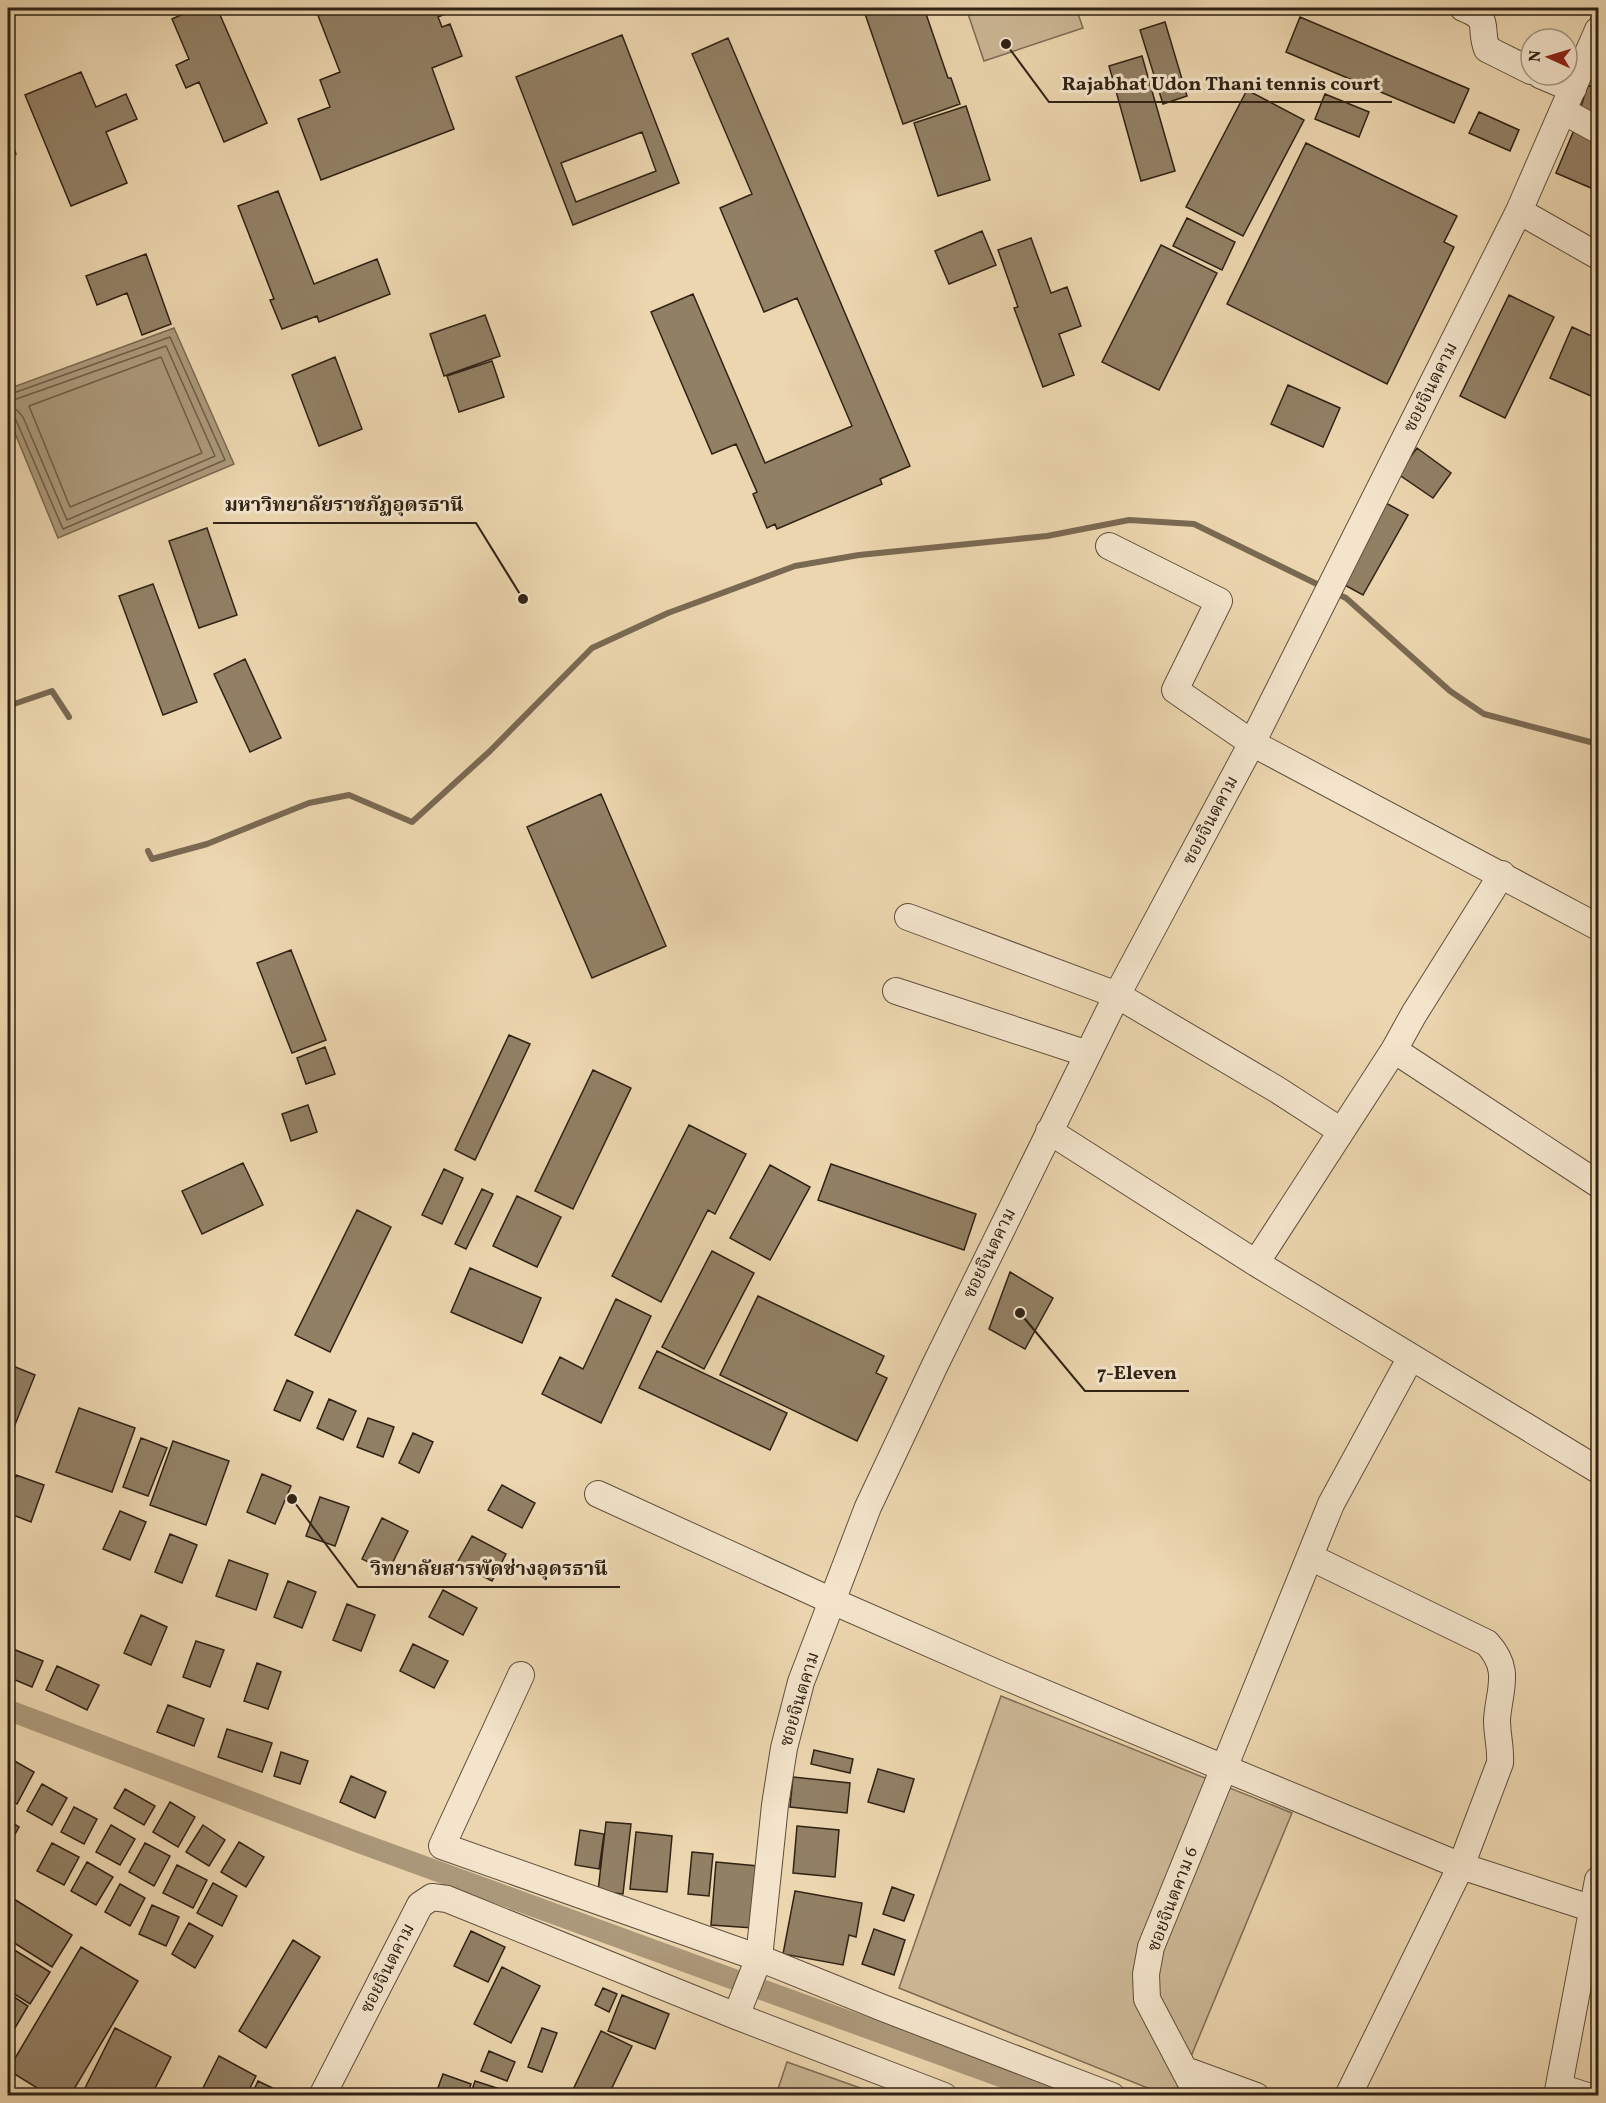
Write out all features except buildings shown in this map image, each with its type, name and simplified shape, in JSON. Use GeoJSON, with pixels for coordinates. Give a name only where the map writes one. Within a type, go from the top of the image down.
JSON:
{"type":"FeatureCollection","features":[{"type":"Feature","properties":{"kind":"street"},"geometry":{"type":"LineString","coordinates":[[1463,8],[1478,14],[1485,25],[1483,39],[1487,49],[1519,65]]}},
{"type":"Feature","properties":{"kind":"street","name":"ซอยจินตคาม"},"geometry":{"type":"LineString","coordinates":[[322,2096],[420,1905],[432,1897],[447,1899],[740,2007],[757,1964],[783,1748],[801,1682],[868,1507],[1117,994],[1252,743],[1519,211],[1599,30]]}},
{"type":"Feature","properties":{"kind":"street"},"geometry":{"type":"LineString","coordinates":[[1553,87],[1599,130]]}},
{"type":"Feature","properties":{"kind":"street"},"geometry":{"type":"LineString","coordinates":[[1519,211],[1599,256]]}},
{"type":"Feature","properties":{"kind":"street"},"geometry":{"type":"LineString","coordinates":[[1109,546],[1219,602],[1175,690],[1252,743],[1599,927]]}},
{"type":"Feature","properties":{"kind":"street"},"geometry":{"type":"LineString","coordinates":[[1256,1263],[1394,1050],[1502,874]]}},
{"type":"Feature","properties":{"kind":"street"},"geometry":{"type":"LineString","coordinates":[[908,917],[1117,994],[1276,1089],[1341,1131]]}},
{"type":"Feature","properties":{"kind":"street"},"geometry":{"type":"LineString","coordinates":[[896,991],[1088,1054]]}},
{"type":"Feature","properties":{"kind":"street"},"geometry":{"type":"LineString","coordinates":[[1394,1050],[1599,1184]]}},
{"type":"Feature","properties":{"kind":"street"},"geometry":{"type":"LineString","coordinates":[[1049,1131],[1256,1263],[1599,1470]]}},
{"type":"Feature","properties":{"kind":"street","name":"ซอยจินตคาม 6"},"geometry":{"type":"LineString","coordinates":[[1198,2096],[1148,1999],[1146,1974],[1151,1947],[1331,1504],[1411,1357]]}},
{"type":"Feature","properties":{"kind":"street"},"geometry":{"type":"LineString","coordinates":[[598,1494],[832,1601],[1224,1768],[1461,1866],[1593,1909]]}},
{"type":"Feature","properties":{"kind":"street"},"geometry":{"type":"LineString","coordinates":[[1310,1557],[1488,1643],[1497,1654],[1503,1684],[1497,1719],[1500,1763],[1461,1866],[1348,2096]]}},
{"type":"Feature","properties":{"kind":"street"},"geometry":{"type":"LineString","coordinates":[[521,1675],[442,1846],[757,1964],[883,2008],[1112,2096]]}},
{"type":"Feature","properties":{"kind":"street"},"geometry":{"type":"LineString","coordinates":[[1587,2096],[1558,2091],[1591,1960],[1593,1909],[1599,1880]]}},
{"type":"Feature","properties":{"kind":"street"},"geometry":{"type":"LineString","coordinates":[[740,2007],[944,2096]]}},
{"type":"Feature","properties":{"kind":"street"},"geometry":{"type":"LineString","coordinates":[[1185,2070],[1256,2096]]}},
{"type":"Feature","properties":{"kind":"shaded area"},"geometry":{"type":"Polygon","coordinates":[[[966,8],[1076,8],[1083,28],[984,61],[966,8]]]}},
{"type":"Feature","properties":{"kind":"shaded area"},"geometry":{"type":"Polygon","coordinates":[[[8,962],[13,982],[14,1002],[13,1023],[8,1043],[8,962]]]}},
{"type":"Feature","properties":{"kind":"shaded area"},"geometry":{"type":"Polygon","coordinates":[[[1001,1696],[1292,1813],[1175,2095],[1165,2095],[899,1988],[1001,1696]]]}},
{"type":"Feature","properties":{"kind":"shaded area"},"geometry":{"type":"Polygon","coordinates":[[[787,2062],[880,2095],[776,2095],[787,2062]]]}},
{"type":"Feature","properties":{"kind":"water"},"geometry":{"type":"Polygon","coordinates":[[[174,328],[234,464],[58,538],[8,416],[8,389],[174,328]]]}},
{"type":"Feature","properties":{"kind":"waterway"},"geometry":{"type":"LineString","coordinates":[[148,851],[152,859],[207,844],[309,803],[349,795],[412,822],[490,751],[592,648],[668,613],[795,566],[859,555],[1047,536],[1129,520],[1194,524],[1323,587]]}},
{"type":"Feature","properties":{"kind":"waterway"},"geometry":{"type":"LineString","coordinates":[[1335,593],[1346,598],[1450,691],[1484,714],[1598,744]]}},
{"type":"Feature","properties":{"kind":"waterway"},"geometry":{"type":"LineString","coordinates":[[8,706],[52,691],[69,717]]}},
{"type":"Feature","properties":{"kind":"waterway"},"geometry":{"type":"LineString","coordinates":[[8,1710],[360,1843],[1010,2080],[1046,2096]]}},
{"type":"Feature","properties":{"kind":"place","name":"Rajabhat Udon Thani tennis court"},"geometry":{"type":"Point","coordinates":[1006,44]}},
{"type":"Feature","properties":{"kind":"place","name":"มหาวิทยาลัยราชภัฏอุดรธานี"},"geometry":{"type":"Point","coordinates":[523,599]}},
{"type":"Feature","properties":{"kind":"place","name":"7-Eleven"},"geometry":{"type":"Point","coordinates":[1020,1313]}},
{"type":"Feature","properties":{"kind":"place","name":"วิทยาลัยสารพัดช่างอุดรธานี"},"geometry":{"type":"Point","coordinates":[292,1499]}}]}
